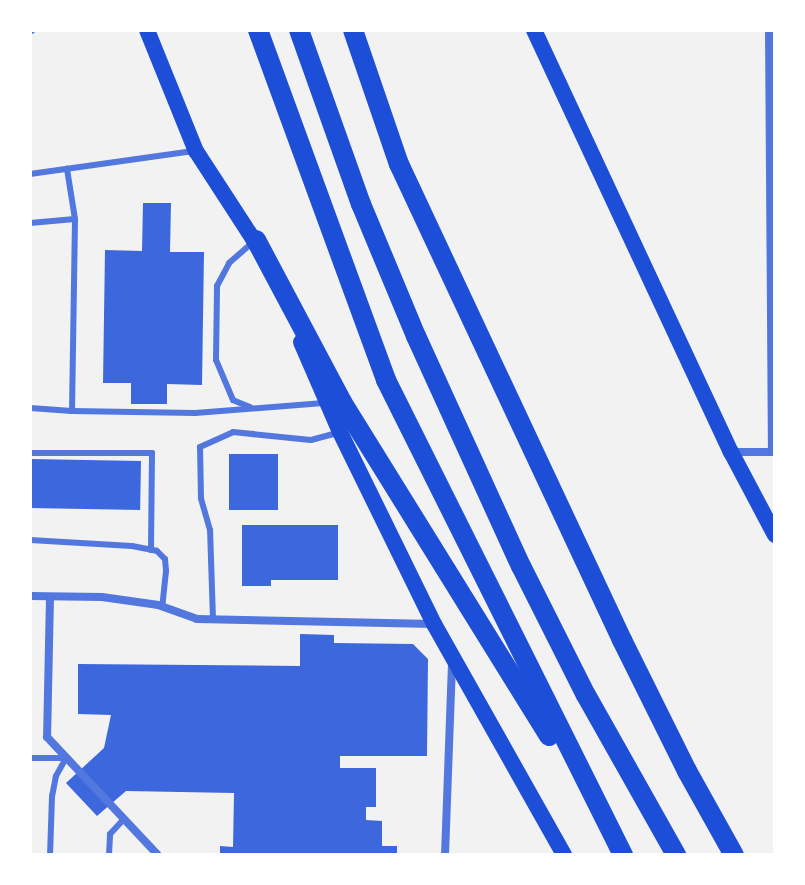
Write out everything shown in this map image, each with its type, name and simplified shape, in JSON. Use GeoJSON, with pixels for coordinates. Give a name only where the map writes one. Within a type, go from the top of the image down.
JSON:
{"type":"FeatureCollection","features":[{"type":"Feature","properties":{"kind":"highway"},"geometry":{"type":"LineString","coordinates":[[258,30],[386,380],[609,832]]}},
{"type":"Feature","properties":{"kind":"highway"},"geometry":{"type":"LineString","coordinates":[[299,30],[361,204],[423,351],[521,566],[586,695],[676,855]]}},
{"type":"Feature","properties":{"kind":"highway"},"geometry":{"type":"LineString","coordinates":[[353,30],[399,164],[622,640],[687,771],[734,855]]}},
{"type":"Feature","properties":{"kind":"highway"},"geometry":{"type":"LineString","coordinates":[[256,240],[335,402],[623,855]]}},
{"type":"Feature","properties":{"kind":"main road"},"geometry":{"type":"LineString","coordinates":[[147,30],[196,151],[256,240]]}},
{"type":"Feature","properties":{"kind":"main road"},"geometry":{"type":"LineString","coordinates":[[534,30],[731,452],[775,535]]}},
{"type":"Feature","properties":{"kind":"main road"},"geometry":{"type":"LineString","coordinates":[[335,402],[340,432],[434,624],[564,855]]}},
{"type":"Feature","properties":{"kind":"street"},"geometry":{"type":"LineString","coordinates":[[731,452],[773,452],[769,30]]}},
{"type":"Feature","properties":{"kind":"street"},"geometry":{"type":"LineString","coordinates":[[30,596],[102,597],[162,607],[197,619],[434,624]]}},
{"type":"Feature","properties":{"kind":"street"},"geometry":{"type":"LineString","coordinates":[[50,597],[47,737],[158,855]]}},
{"type":"Feature","properties":{"kind":"street"},"geometry":{"type":"LineString","coordinates":[[445,855],[452,652]]}},
{"type":"Feature","properties":{"kind":"lane"},"geometry":{"type":"LineString","coordinates":[[30,174],[196,151]]}},
{"type":"Feature","properties":{"kind":"lane"},"geometry":{"type":"LineString","coordinates":[[67,169],[75,219],[72,411]]}},
{"type":"Feature","properties":{"kind":"lane"},"geometry":{"type":"LineString","coordinates":[[30,223],[75,219]]}},
{"type":"Feature","properties":{"kind":"lane"},"geometry":{"type":"LineString","coordinates":[[250,407],[233,400],[216,360],[217,286],[229,263],[256,240]]}},
{"type":"Feature","properties":{"kind":"lane"},"geometry":{"type":"LineString","coordinates":[[30,408],[195,413],[335,402]]}},
{"type":"Feature","properties":{"kind":"lane"},"geometry":{"type":"LineString","coordinates":[[213,619],[210,530],[201,498],[200,447],[233,432],[311,440],[340,432]]}},
{"type":"Feature","properties":{"kind":"lane"},"geometry":{"type":"LineString","coordinates":[[30,453],[152,453],[151,550]]}},
{"type":"Feature","properties":{"kind":"lane"},"geometry":{"type":"LineString","coordinates":[[30,540],[151,550],[165,559],[162,607]]}},
{"type":"Feature","properties":{"kind":"lane"},"geometry":{"type":"LineString","coordinates":[[30,758],[66,758],[56,776],[52,796],[50,855]]}},
{"type":"Feature","properties":{"kind":"lane"},"geometry":{"type":"LineString","coordinates":[[109,855],[110,834],[124,819]]}},
{"type":"Feature","properties":{"kind":"building"},"geometry":{"type":"Polygon","coordinates":[[[143,203],[171,203],[170,252],[204,252],[202,385],[167,384],[167,404],[131,404],[131,383],[103,383],[105,250],[142,251],[143,203]]]}},
{"type":"Feature","properties":{"kind":"building"},"geometry":{"type":"Polygon","coordinates":[[[229,454],[278,454],[278,510],[229,510],[229,454]]]}},
{"type":"Feature","properties":{"kind":"building"},"geometry":{"type":"Polygon","coordinates":[[[30,459],[141,461],[140,510],[30,508],[30,459]]]}},
{"type":"Feature","properties":{"kind":"building"},"geometry":{"type":"Polygon","coordinates":[[[242,525],[338,525],[338,580],[271,580],[271,586],[242,586],[242,525]]]}},
{"type":"Feature","properties":{"kind":"building"},"geometry":{"type":"Polygon","coordinates":[[[300,634],[334,635],[334,643],[413,644],[428,659],[427,756],[340,756],[340,768],[376,768],[376,807],[366,807],[366,820],[382,821],[382,846],[397,846],[397,855],[220,855],[220,846],[233,847],[234,793],[126,791],[97,816],[66,783],[104,748],[111,715],[78,714],[78,664],[300,666],[300,634]]]}}]}
